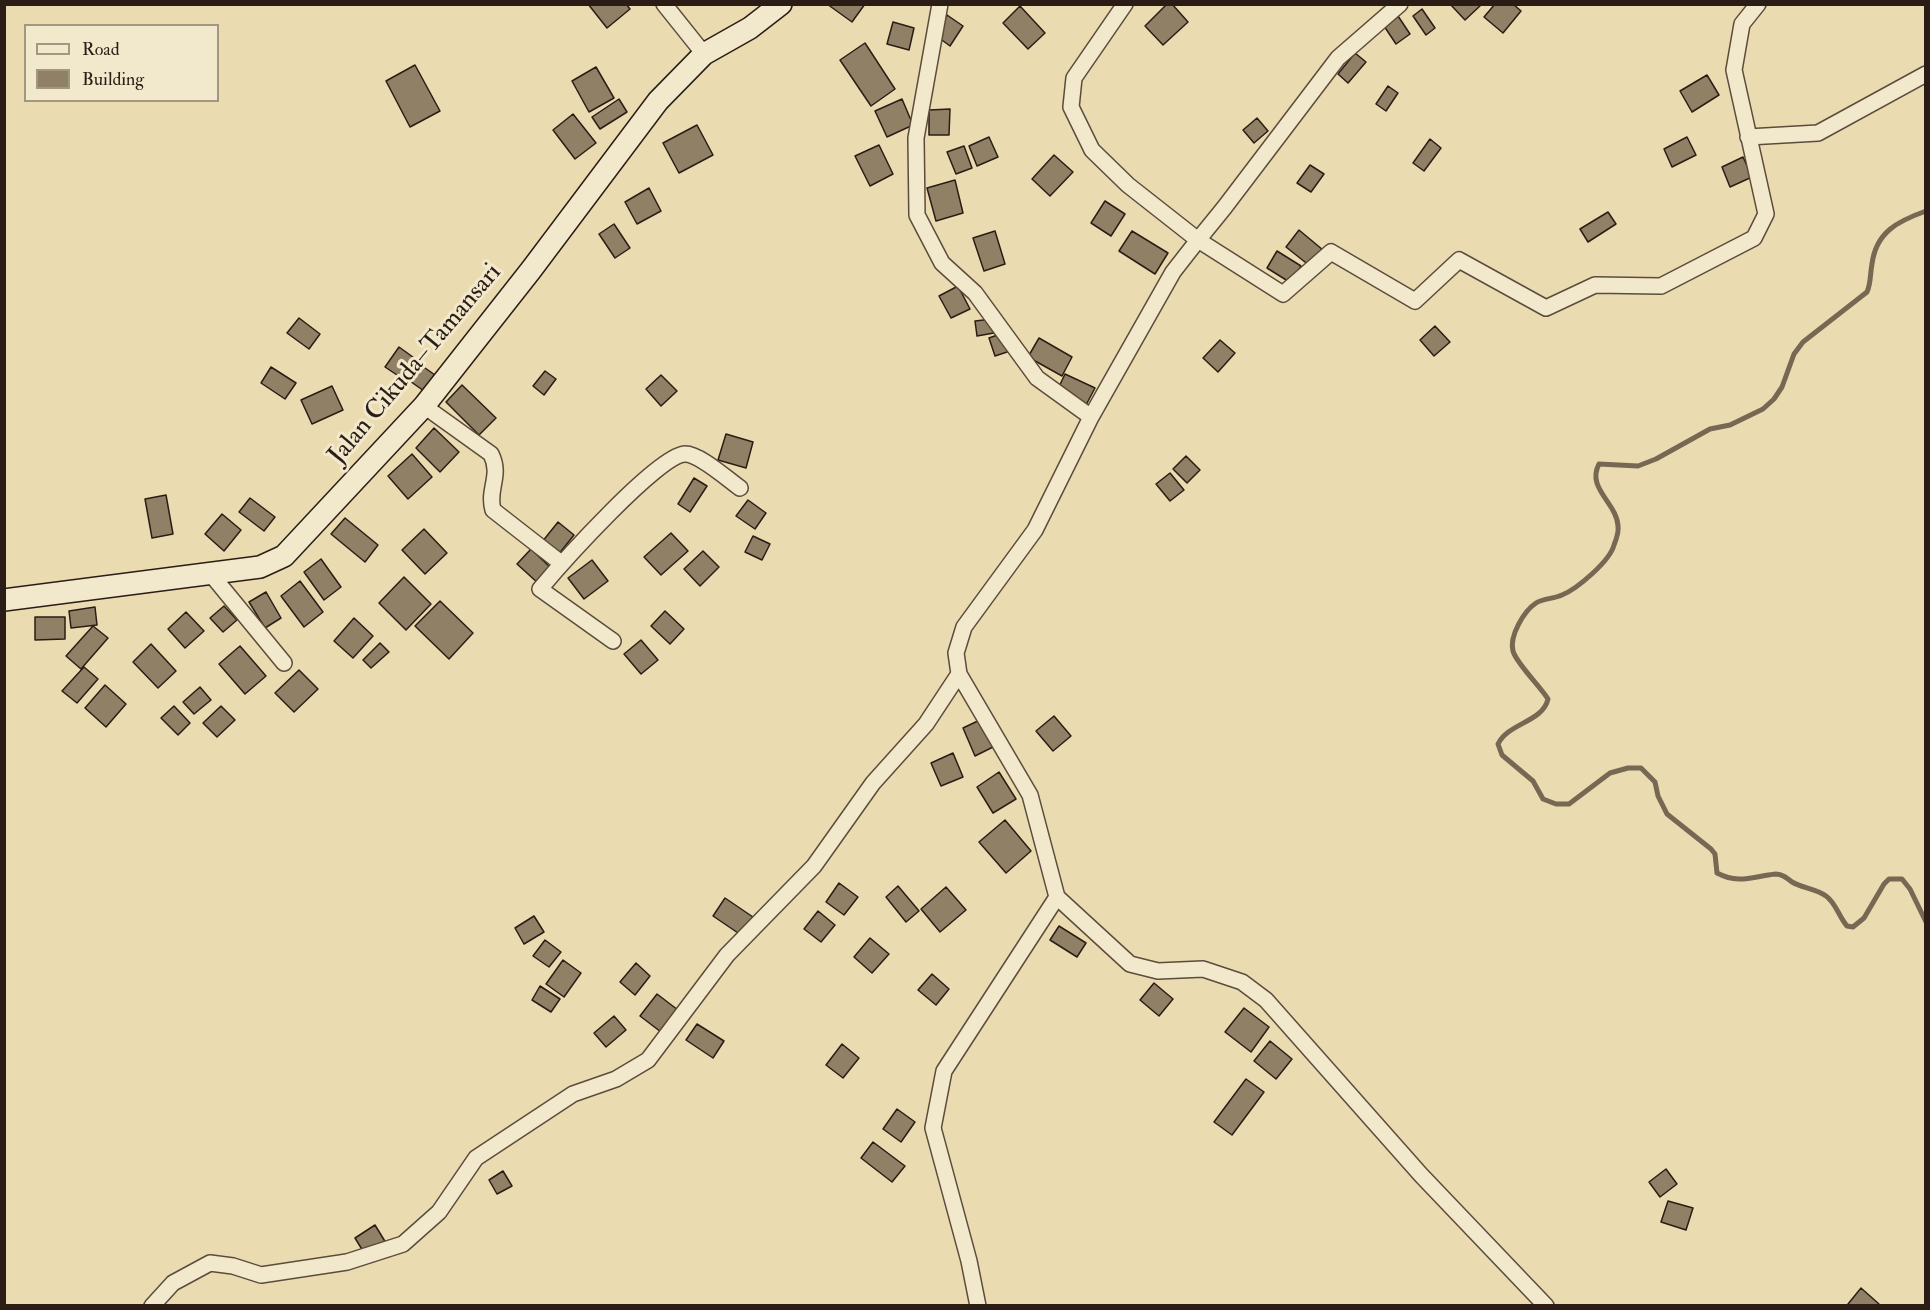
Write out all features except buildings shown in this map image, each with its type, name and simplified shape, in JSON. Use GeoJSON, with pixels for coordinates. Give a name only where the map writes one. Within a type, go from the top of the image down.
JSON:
{"type":"FeatureCollection","features":[{"type":"Feature","properties":{"kind":"street"},"geometry":{"type":"LineString","coordinates":[[664,4],[704,54]]}},
{"type":"Feature","properties":{"kind":"street","name":"Jalan Cikuda–Tamansari"},"geometry":{"type":"LineString","coordinates":[[4,600],[260,567],[284,556],[424,406],[531,270],[658,101],[704,54],[750,28],[781,4]]}},
{"type":"Feature","properties":{"kind":"street"},"geometry":{"type":"LineString","coordinates":[[940,4],[916,138],[917,215],[942,263],[975,293],[1037,378],[1091,417]]}},
{"type":"Feature","properties":{"kind":"street"},"geometry":{"type":"LineString","coordinates":[[1125,4],[1074,78],[1071,107],[1092,150],[1128,185],[1198,240],[1283,294],[1331,252],[1415,301],[1459,260],[1546,308],[1595,285],[1661,286],[1754,238],[1766,214],[1734,70],[1742,24],[1758,4]]}},
{"type":"Feature","properties":{"kind":"street"},"geometry":{"type":"LineString","coordinates":[[1400,4],[1338,58],[1173,272],[1091,417],[1035,530],[964,627],[956,653],[959,674],[1030,795],[1057,897],[1130,964],[1158,971],[1203,969],[1242,982],[1266,1000],[1421,1175],[1546,1305]]}},
{"type":"Feature","properties":{"kind":"street"},"geometry":{"type":"LineString","coordinates":[[1748,137],[1818,133],[1926,74]]}},
{"type":"Feature","properties":{"kind":"street"},"geometry":{"type":"LineString","coordinates":[[424,406],[491,454],[497,465],[490,502],[493,510],[561,563]]}},
{"type":"Feature","properties":{"kind":"street"},"geometry":{"type":"LineString","coordinates":[[613,641],[540,589],[561,563],[637,487],[668,461],[681,454],[688,454],[703,461],[740,488]]}},
{"type":"Feature","properties":{"kind":"street"},"geometry":{"type":"LineString","coordinates":[[210,573],[284,663]]}},
{"type":"Feature","properties":{"kind":"street"},"geometry":{"type":"LineString","coordinates":[[152,1305],[173,1283],[210,1263],[233,1266],[261,1275],[347,1262],[403,1244],[440,1212],[476,1158],[573,1094],[616,1078],[648,1060],[727,955],[814,866],[873,783],[926,724],[959,674]]}},
{"type":"Feature","properties":{"kind":"street"},"geometry":{"type":"LineString","coordinates":[[978,1305],[969,1261],[933,1128],[941,1082],[944,1071],[1057,897]]}},
{"type":"Feature","properties":{"kind":"waterway"},"geometry":{"type":"LineString","coordinates":[[1926,211],[1906,219],[1883,236],[1874,253],[1867,292],[1803,342],[1794,354],[1782,387],[1763,409],[1730,425],[1710,429],[1656,459],[1638,466],[1599,464],[1596,481],[1616,518],[1618,528],[1616,541],[1606,559],[1584,581],[1562,595],[1536,603],[1518,624],[1513,638],[1513,651],[1548,699],[1545,707],[1539,713],[1509,731],[1498,744],[1502,755],[1533,781],[1543,799],[1556,804],[1569,804],[1610,773],[1628,768],[1641,768],[1655,782],[1658,796],[1667,814],[1711,849],[1715,854],[1717,873],[1725,877],[1747,879],[1782,875],[1796,884],[1826,896],[1847,926],[1853,927],[1864,918],[1889,879],[1902,879],[1910,889],[1926,922]]}}]}
